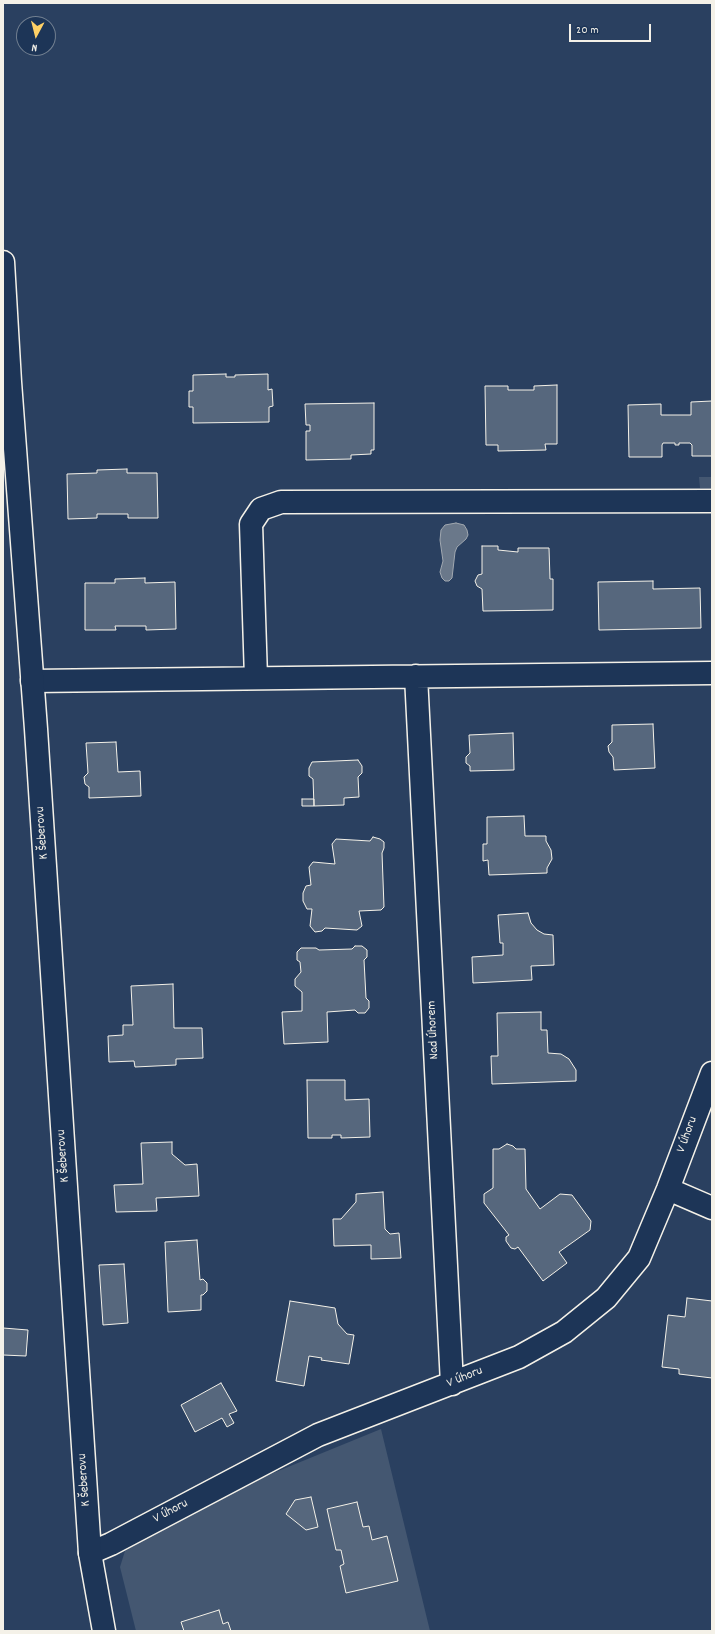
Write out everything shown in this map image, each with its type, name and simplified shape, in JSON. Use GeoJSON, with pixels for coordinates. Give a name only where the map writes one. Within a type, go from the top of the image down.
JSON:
{"type":"FeatureCollection","features":[{"type":"Feature","properties":{"kind":"street","name":"K Šeberovu"},"geometry":{"type":"LineString","coordinates":[[3,262],[90,1553],[104,1631]]}},
{"type":"Feature","properties":{"kind":"street"},"geometry":{"type":"LineString","coordinates":[[256,678],[251,524],[261,509],[281,502],[712,501]]}},
{"type":"Feature","properties":{"kind":"street"},"geometry":{"type":"LineString","coordinates":[[32,681],[712,673]]}},
{"type":"Feature","properties":{"kind":"street","name":"Nad Úhorem"},"geometry":{"type":"LineString","coordinates":[[416,676],[452,1384]]}},
{"type":"Feature","properties":{"kind":"street","name":"V Úhoru"},"geometry":{"type":"LineString","coordinates":[[90,1553],[111,1544],[318,1435],[519,1357],[564,1332],[606,1298],[639,1258],[668,1189],[712,1073]]}},
{"type":"Feature","properties":{"kind":"street"},"geometry":{"type":"LineString","coordinates":[[668,1189],[712,1208]]}},
{"type":"Feature","properties":{"kind":"shaded area"},"geometry":{"type":"Polygon","coordinates":[[[699,477],[712,477],[712,488],[700,488],[699,477]]]}},
{"type":"Feature","properties":{"kind":"shaded area"},"geometry":{"type":"Polygon","coordinates":[[[456,523],[464,525],[468,535],[466,539],[457,547],[455,552],[452,578],[449,581],[445,581],[440,572],[443,561],[440,540],[441,530],[445,525],[456,523]]]}},
{"type":"Feature","properties":{"kind":"shaded area"},"geometry":{"type":"Polygon","coordinates":[[[381,1429],[430,1631],[136,1631],[120,1567],[125,1551],[222,1494],[381,1429]]]}},
{"type":"Feature","properties":{"kind":"building"},"geometry":{"type":"Polygon","coordinates":[[[226,374],[226,377],[235,377],[235,375],[268,374],[268,390],[272,389],[273,406],[269,407],[269,422],[193,423],[193,407],[189,407],[189,391],[193,391],[193,375],[226,374]]]}},
{"type":"Feature","properties":{"kind":"building"},"geometry":{"type":"Polygon","coordinates":[[[557,385],[557,444],[545,444],[546,450],[498,451],[498,445],[486,445],[485,386],[508,386],[508,390],[534,390],[534,386],[557,385]]]}},
{"type":"Feature","properties":{"kind":"building"},"geometry":{"type":"Polygon","coordinates":[[[712,401],[712,456],[692,456],[692,445],[690,443],[679,443],[679,445],[675,445],[675,443],[663,443],[662,457],[629,457],[628,405],[661,404],[661,415],[691,415],[691,402],[712,401]]]}},
{"type":"Feature","properties":{"kind":"building"},"geometry":{"type":"Polygon","coordinates":[[[374,403],[374,450],[371,450],[371,454],[351,455],[351,459],[306,460],[306,431],[310,431],[310,425],[306,425],[305,404],[374,403]]]}},
{"type":"Feature","properties":{"kind":"building"},"geometry":{"type":"Polygon","coordinates":[[[127,469],[127,473],[157,473],[158,518],[128,518],[128,514],[97,514],[97,518],[68,519],[67,474],[97,473],[97,470],[127,469]]]}},
{"type":"Feature","properties":{"kind":"building"},"geometry":{"type":"Polygon","coordinates":[[[482,546],[498,546],[498,550],[518,552],[518,548],[549,548],[550,579],[553,579],[553,610],[483,611],[482,589],[477,586],[475,581],[478,575],[482,574],[482,546]]]}},
{"type":"Feature","properties":{"kind":"building"},"geometry":{"type":"Polygon","coordinates":[[[145,578],[145,583],[175,582],[176,629],[146,630],[146,626],[115,626],[116,630],[85,630],[85,583],[115,583],[115,579],[145,578]]]}},
{"type":"Feature","properties":{"kind":"building"},"geometry":{"type":"Polygon","coordinates":[[[653,581],[653,589],[700,588],[701,628],[599,630],[598,582],[653,581]]]}},
{"type":"Feature","properties":{"kind":"building"},"geometry":{"type":"Polygon","coordinates":[[[653,724],[655,768],[614,770],[613,757],[609,752],[608,746],[612,742],[612,725],[653,724]]]}},
{"type":"Feature","properties":{"kind":"building"},"geometry":{"type":"Polygon","coordinates":[[[513,733],[514,770],[470,771],[470,766],[466,763],[466,757],[470,753],[469,735],[513,733]]]}},
{"type":"Feature","properties":{"kind":"building"},"geometry":{"type":"Polygon","coordinates":[[[116,742],[118,772],[140,771],[141,796],[89,798],[89,787],[85,784],[84,777],[88,773],[86,743],[116,742]]]}},
{"type":"Feature","properties":{"kind":"building"},"geometry":{"type":"Polygon","coordinates":[[[358,760],[362,766],[362,773],[358,777],[359,797],[344,798],[344,805],[314,806],[313,779],[309,776],[309,768],[312,762],[358,760]]]}},
{"type":"Feature","properties":{"kind":"building"},"geometry":{"type":"Polygon","coordinates":[[[302,799],[314,799],[314,806],[302,806],[302,799]]]}},
{"type":"Feature","properties":{"kind":"building"},"geometry":{"type":"Polygon","coordinates":[[[524,816],[525,836],[546,836],[546,841],[551,850],[552,859],[547,868],[547,873],[489,875],[488,860],[483,861],[483,844],[487,844],[487,817],[524,816]]]}},
{"type":"Feature","properties":{"kind":"building"},"geometry":{"type":"Polygon","coordinates":[[[373,837],[384,842],[382,853],[384,907],[381,910],[359,911],[362,926],[357,930],[325,928],[322,931],[315,932],[310,926],[312,909],[307,909],[303,901],[303,893],[306,886],[311,885],[309,867],[313,862],[335,864],[332,844],[336,839],[370,841],[373,837]]]}},
{"type":"Feature","properties":{"kind":"building"},"geometry":{"type":"Polygon","coordinates":[[[528,913],[531,923],[537,930],[544,934],[553,935],[554,965],[531,966],[532,980],[473,983],[472,957],[503,955],[503,943],[500,943],[498,915],[528,913]]]}},
{"type":"Feature","properties":{"kind":"building"},"geometry":{"type":"Polygon","coordinates":[[[355,946],[362,946],[367,950],[367,957],[364,960],[366,998],[369,1001],[369,1008],[365,1013],[358,1013],[355,1010],[327,1012],[328,1042],[284,1044],[282,1012],[302,1011],[302,992],[295,986],[295,979],[301,972],[300,962],[297,960],[297,952],[301,948],[316,948],[319,950],[352,949],[355,946]]]}},
{"type":"Feature","properties":{"kind":"building"},"geometry":{"type":"Polygon","coordinates":[[[173,984],[174,1028],[202,1028],[203,1058],[176,1059],[176,1065],[135,1067],[134,1061],[109,1062],[108,1036],[123,1035],[123,1025],[133,1025],[131,986],[173,984]]]}},
{"type":"Feature","properties":{"kind":"building"},"geometry":{"type":"Polygon","coordinates":[[[541,1012],[541,1030],[547,1030],[548,1053],[561,1054],[569,1059],[576,1070],[576,1081],[492,1084],[491,1056],[498,1056],[497,1013],[541,1012]]]}},
{"type":"Feature","properties":{"kind":"building"},"geometry":{"type":"Polygon","coordinates":[[[307,1080],[345,1080],[345,1100],[369,1099],[370,1137],[341,1138],[341,1135],[332,1135],[332,1138],[308,1138],[307,1080]]]}},
{"type":"Feature","properties":{"kind":"building"},"geometry":{"type":"Polygon","coordinates":[[[172,1142],[172,1154],[185,1165],[197,1164],[199,1196],[156,1198],[157,1211],[116,1212],[114,1185],[143,1184],[141,1143],[172,1142]]]}},
{"type":"Feature","properties":{"kind":"building"},"geometry":{"type":"Polygon","coordinates":[[[507,1144],[516,1149],[525,1149],[526,1189],[540,1209],[560,1194],[572,1195],[591,1221],[590,1230],[559,1252],[567,1263],[543,1281],[518,1247],[515,1249],[511,1248],[506,1241],[506,1237],[509,1235],[484,1203],[484,1194],[493,1188],[493,1149],[499,1149],[507,1144]]]}},
{"type":"Feature","properties":{"kind":"building"},"geometry":{"type":"Polygon","coordinates":[[[383,1192],[385,1229],[390,1234],[399,1233],[401,1258],[371,1259],[371,1245],[334,1246],[333,1219],[341,1219],[356,1202],[356,1194],[383,1192]]]}},
{"type":"Feature","properties":{"kind":"building"},"geometry":{"type":"Polygon","coordinates":[[[197,1240],[200,1280],[203,1279],[207,1283],[207,1291],[201,1295],[201,1310],[168,1312],[165,1242],[197,1240]]]}},
{"type":"Feature","properties":{"kind":"building"},"geometry":{"type":"Polygon","coordinates":[[[124,1264],[128,1323],[103,1325],[99,1265],[124,1264]]]}},
{"type":"Feature","properties":{"kind":"building"},"geometry":{"type":"Polygon","coordinates":[[[687,1298],[712,1301],[712,1378],[679,1374],[679,1369],[662,1367],[668,1315],[685,1317],[687,1298]]]}},
{"type":"Feature","properties":{"kind":"building"},"geometry":{"type":"Polygon","coordinates":[[[290,1301],[335,1308],[338,1324],[347,1334],[354,1335],[349,1364],[321,1360],[322,1358],[309,1356],[304,1386],[276,1381],[290,1301]]]}},
{"type":"Feature","properties":{"kind":"building"},"geometry":{"type":"Polygon","coordinates":[[[3,1328],[28,1330],[26,1356],[3,1355],[3,1328]]]}},
{"type":"Feature","properties":{"kind":"building"},"geometry":{"type":"Polygon","coordinates":[[[221,1383],[237,1411],[229,1414],[234,1423],[227,1427],[222,1418],[195,1432],[181,1405],[221,1383]]]}},
{"type":"Feature","properties":{"kind":"building"},"geometry":{"type":"Polygon","coordinates":[[[311,1497],[318,1527],[306,1530],[286,1514],[295,1500],[311,1497]]]}},
{"type":"Feature","properties":{"kind":"building"},"geometry":{"type":"Polygon","coordinates":[[[357,1502],[363,1527],[369,1526],[372,1540],[387,1536],[398,1581],[346,1593],[340,1566],[344,1564],[341,1550],[336,1550],[327,1509],[357,1502]]]}},
{"type":"Feature","properties":{"kind":"building"},"geometry":{"type":"Polygon","coordinates":[[[219,1610],[223,1624],[228,1622],[231,1631],[184,1631],[181,1622],[219,1610]]]}}]}
